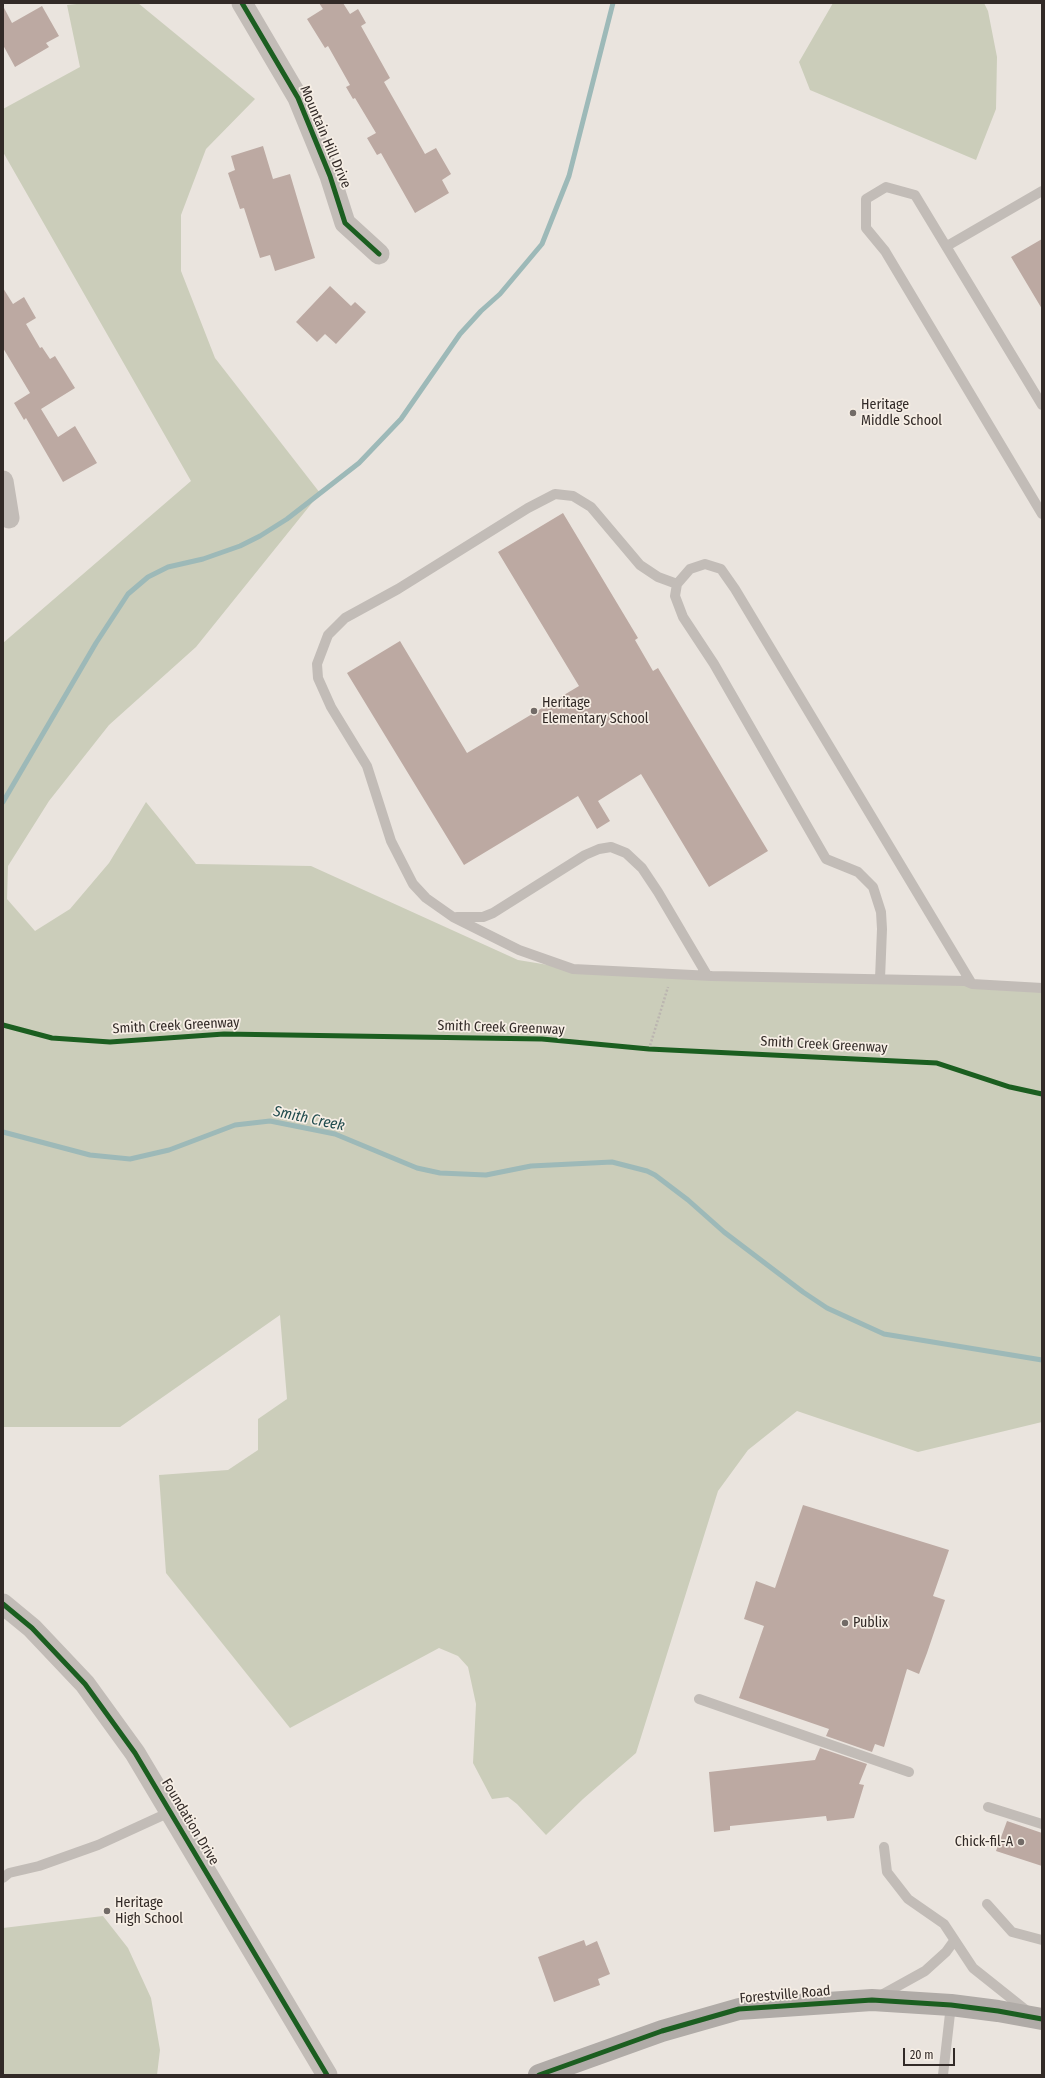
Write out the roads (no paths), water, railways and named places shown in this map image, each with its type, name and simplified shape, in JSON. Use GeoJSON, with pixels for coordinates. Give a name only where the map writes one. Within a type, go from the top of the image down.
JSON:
{"type":"FeatureCollection","features":[{"type":"Feature","properties":{"kind":"main road","name":"Forestville Road"},"geometry":{"type":"LineString","coordinates":[[539,2075],[662,2031],[739,2009],[872,2000],[952,2005],[1038,2018]]}},
{"type":"Feature","properties":{"kind":"street","name":"Mountain Hill Drive"},"geometry":{"type":"LineString","coordinates":[[242,3],[298,98],[330,176],[345,223],[378,254]]}},
{"type":"Feature","properties":{"kind":"street"},"geometry":{"type":"LineString","coordinates":[[3,481],[9,518]]}},
{"type":"Feature","properties":{"kind":"street","name":"Foundation Drive"},"geometry":{"type":"LineString","coordinates":[[3,1604],[32,1628],[85,1684],[135,1753],[327,2075]]}},
{"type":"Feature","properties":{"kind":"lane"},"geometry":{"type":"LineString","coordinates":[[1042,406],[915,195],[886,187],[866,199],[866,228],[885,251],[1042,514]]}},
{"type":"Feature","properties":{"kind":"lane"},"geometry":{"type":"LineString","coordinates":[[947,246],[1042,191]]}},
{"type":"Feature","properties":{"kind":"lane"},"geometry":{"type":"LineString","coordinates":[[677,584],[658,577],[640,565],[591,507],[573,496],[555,494],[528,508],[398,588],[345,618],[328,635],[317,664],[318,678],[325,696],[368,766],[391,841],[413,884],[426,898],[453,917],[519,950],[572,969],[706,975],[965,981],[972,984],[1042,988]]}},
{"type":"Feature","properties":{"kind":"lane"},"geometry":{"type":"LineString","coordinates":[[880,979],[882,930],[881,912],[873,887],[858,872],[826,859],[714,664],[683,616],[675,596],[677,584],[690,569],[705,564],[720,569],[748,610],[972,984]]}},
{"type":"Feature","properties":{"kind":"lane"},"geometry":{"type":"LineString","coordinates":[[453,917],[483,917],[493,913],[585,855],[599,849],[611,848],[626,853],[642,868],[656,887],[706,975]]}},
{"type":"Feature","properties":{"kind":"lane"},"geometry":{"type":"LineString","coordinates":[[699,1699],[909,1772]]}},
{"type":"Feature","properties":{"kind":"lane"},"geometry":{"type":"LineString","coordinates":[[988,1807],[1042,1824]]}},
{"type":"Feature","properties":{"kind":"lane"},"geometry":{"type":"LineString","coordinates":[[5,1873],[39,1866],[98,1845],[170,1812]]}},
{"type":"Feature","properties":{"kind":"lane"},"geometry":{"type":"LineString","coordinates":[[884,1847],[887,1872],[908,1899],[944,1924],[973,1968],[1038,2018]]}},
{"type":"Feature","properties":{"kind":"lane"},"geometry":{"type":"LineString","coordinates":[[987,1904],[1012,1932],[1042,1940]]}},
{"type":"Feature","properties":{"kind":"lane"},"geometry":{"type":"LineString","coordinates":[[872,2000],[925,1971],[946,1952],[954,1940]]}},
{"type":"Feature","properties":{"kind":"lane"},"geometry":{"type":"LineString","coordinates":[[943,2075],[952,2005]]}},
{"type":"Feature","properties":{"kind":"waterway"},"geometry":{"type":"LineString","coordinates":[[3,802],[96,643],[128,594],[148,577],[168,567],[203,559],[240,546],[260,536],[287,519],[359,463],[401,419],[460,334],[481,311],[500,294],[542,244],[569,176],[613,3]]}},
{"type":"Feature","properties":{"kind":"waterway","name":"Smith Creek"},"geometry":{"type":"LineString","coordinates":[[3,1132],[90,1155],[130,1159],[169,1150],[235,1125],[270,1121],[335,1134],[417,1168],[440,1173],[486,1175],[531,1166],[612,1162],[647,1171],[655,1175],[688,1200],[724,1232],[803,1292],[827,1308],[884,1334],[1042,1360]]}},
{"type":"Feature","properties":{"kind":"place","name":"Heritage Middle School"},"geometry":{"type":"Point","coordinates":[853,413]}},
{"type":"Feature","properties":{"kind":"place","name":"Heritage Elementary School"},"geometry":{"type":"Point","coordinates":[534,711]}},
{"type":"Feature","properties":{"kind":"place","name":"Publix"},"geometry":{"type":"Point","coordinates":[845,1623]}},
{"type":"Feature","properties":{"kind":"place","name":"Chick-fil-A"},"geometry":{"type":"Point","coordinates":[1021,1842]}},
{"type":"Feature","properties":{"kind":"place","name":"Heritage High School"},"geometry":{"type":"Point","coordinates":[107,1911]}}]}
